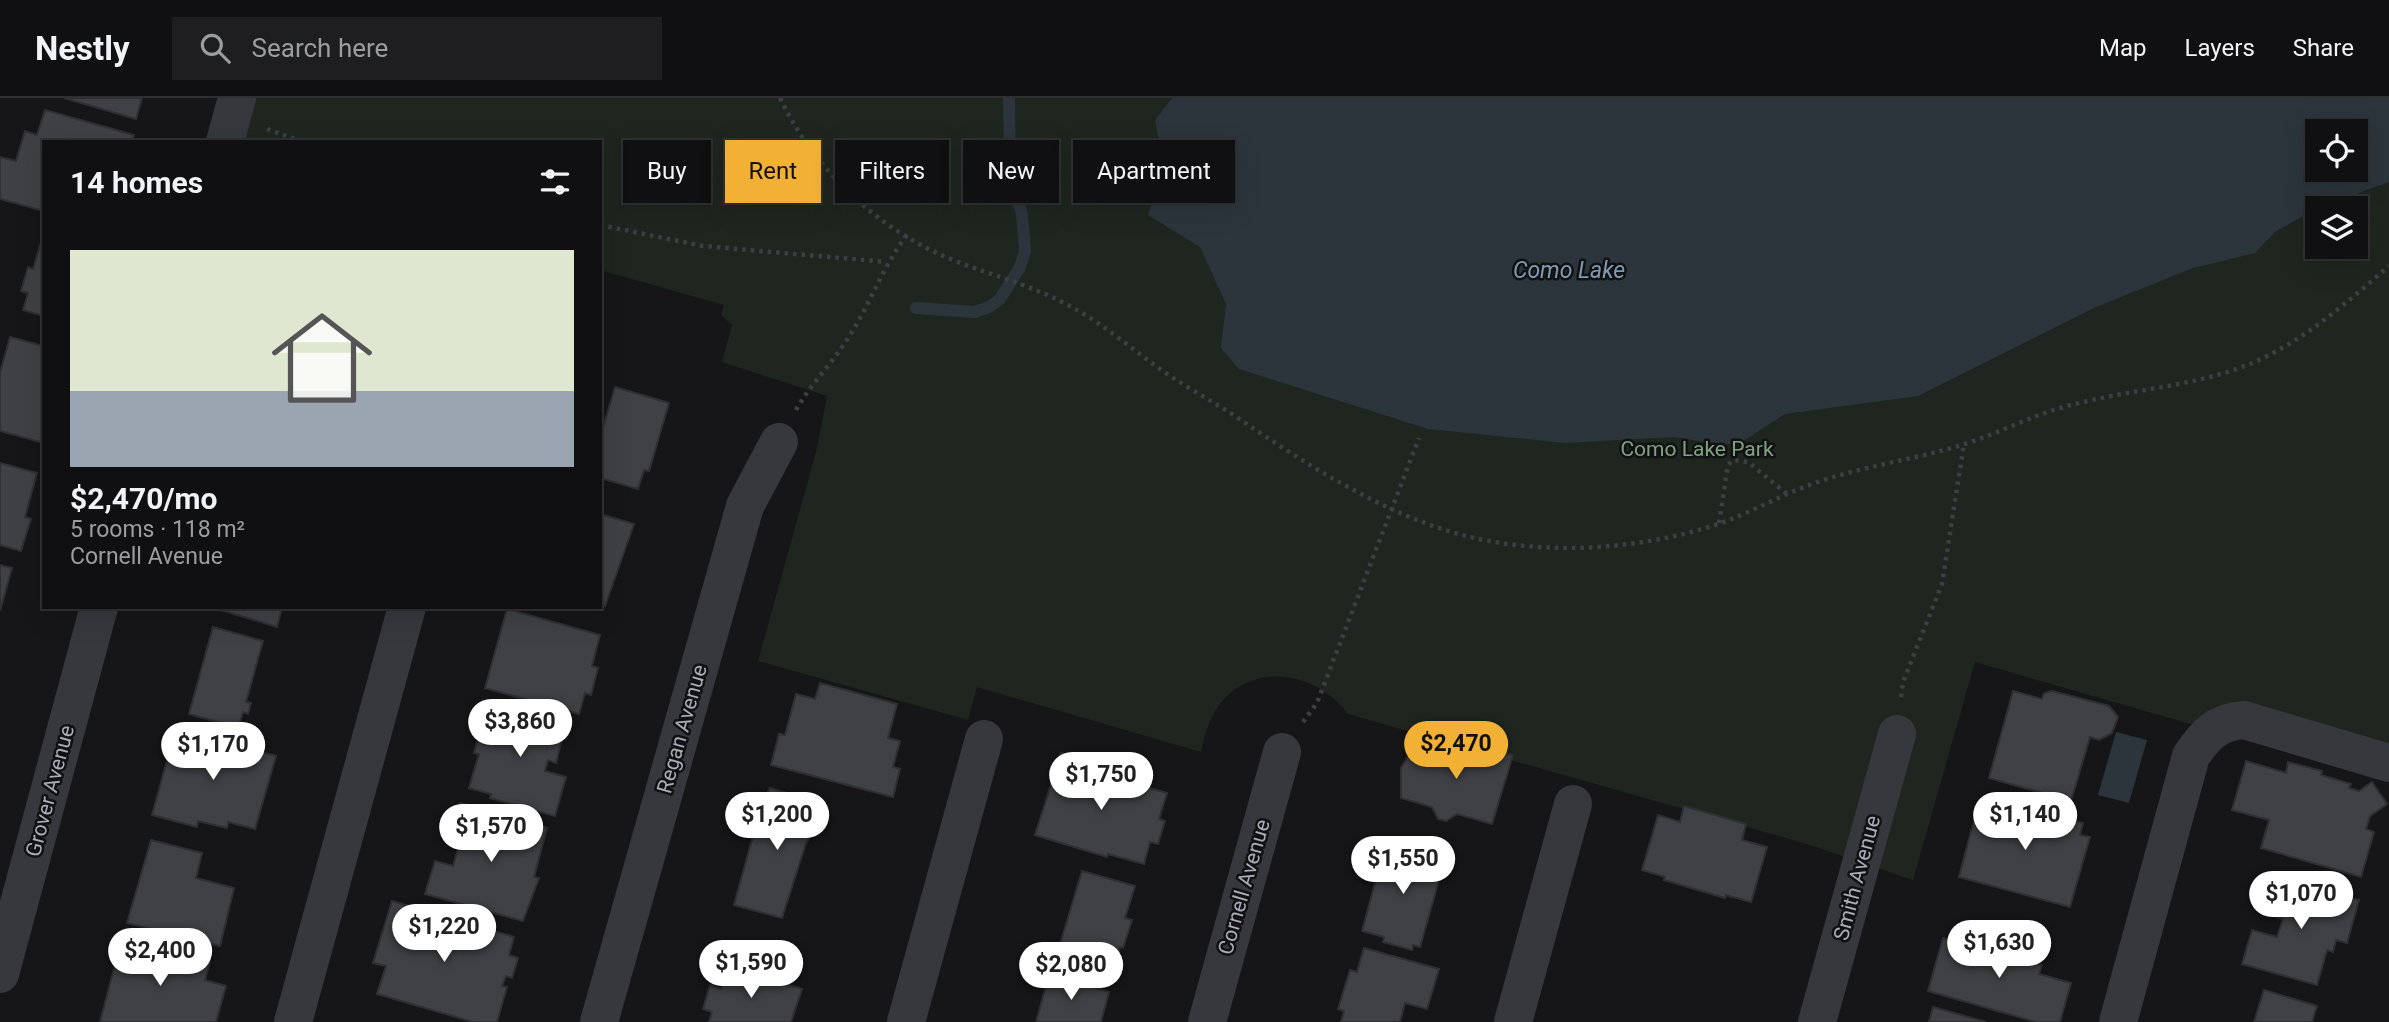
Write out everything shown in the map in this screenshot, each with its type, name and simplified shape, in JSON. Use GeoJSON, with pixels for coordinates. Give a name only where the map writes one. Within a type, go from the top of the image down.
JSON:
{"type":"FeatureCollection","features":[{"type":"Feature","properties":{"kind":"street","name":"Regan Avenue"},"geometry":{"type":"LineString","coordinates":[[599,1022],[745,506],[779,442]]}},
{"type":"Feature","properties":{"kind":"street","name":"Grover Avenue"},"geometry":{"type":"LineString","coordinates":[[0,974],[98,609]]}},
{"type":"Feature","properties":{"kind":"street"},"geometry":{"type":"LineString","coordinates":[[293,1022],[406,609]]}},
{"type":"Feature","properties":{"kind":"street"},"geometry":{"type":"LineString","coordinates":[[2118,1022],[2191,756],[2213,728],[2228,721],[2244,720],[2389,763]]}},
{"type":"Feature","properties":{"kind":"street","name":"Smith Avenue"},"geometry":{"type":"LineString","coordinates":[[1818,1022],[1897,734]]}},
{"type":"Feature","properties":{"kind":"street"},"geometry":{"type":"LineString","coordinates":[[906,1022],[984,739]]}},
{"type":"Feature","properties":{"kind":"street","name":"Cornell Avenue"},"geometry":{"type":"LineString","coordinates":[[1207,1022],[1282,752]]}},
{"type":"Feature","properties":{"kind":"street"},"geometry":{"type":"LineString","coordinates":[[1513,1022],[1573,804]]}},
{"type":"Feature","properties":{"kind":"path"},"geometry":{"type":"LineString","coordinates":[[780,98],[806,143],[838,182],[872,214],[947,257],[1033,288],[1080,312],[1281,449],[1394,508],[1465,536],[1497,543],[1622,545],[1669,538],[1718,524],[1849,471],[1964,444],[2068,405],[2219,375],[2272,354],[2350,300],[2389,266]]}},
{"type":"Feature","properties":{"kind":"path"},"geometry":{"type":"LineString","coordinates":[[240,122],[297,140]]}},
{"type":"Feature","properties":{"kind":"path"},"geometry":{"type":"LineString","coordinates":[[602,225],[703,246],[886,262]]}},
{"type":"Feature","properties":{"kind":"path"},"geometry":{"type":"LineString","coordinates":[[779,442],[807,390],[850,336],[886,262],[907,235]]}},
{"type":"Feature","properties":{"kind":"path"},"geometry":{"type":"LineString","coordinates":[[1282,752],[1317,703],[1419,438]]}},
{"type":"Feature","properties":{"kind":"path"},"geometry":{"type":"LineString","coordinates":[[1897,734],[1903,682],[1942,584],[1964,444]]}},
{"type":"Feature","properties":{"kind":"path"},"geometry":{"type":"LineString","coordinates":[[1718,524],[1728,465],[1733,460],[1748,462],[1787,494]]}},
{"type":"Feature","properties":{"kind":"green space","name":"Como Lake Park"},"geometry":{"type":"Polygon","coordinates":[[[247,98],[2389,98],[2389,781],[1975,662],[1913,880],[1807,844],[1348,714],[1323,691],[1290,678],[1256,679],[1240,686],[1225,698],[1209,723],[1201,752],[977,687],[968,720],[758,661],[816,452],[827,396],[722,362],[732,325],[721,315],[724,305],[602,271],[602,140],[236,140],[247,98]]]}},
{"type":"Feature","properties":{"kind":"water","name":"Como Lake"},"geometry":{"type":"Polygon","coordinates":[[[1172,98],[2389,98],[2389,182],[2350,196],[2305,196],[2305,215],[2275,232],[2255,253],[2193,268],[2096,307],[1918,396],[1785,414],[1743,441],[1723,445],[1674,437],[1565,443],[1428,429],[1239,369],[1221,348],[1226,304],[1200,247],[1148,215],[1152,203],[1235,203],[1235,140],[1159,140],[1155,120],[1172,98]]]}},
{"type":"Feature","properties":{"kind":"water"},"geometry":{"type":"Polygon","coordinates":[[[2116,732],[2147,740],[2129,803],[2098,795],[2116,732]]]}},
{"type":"Feature","properties":{"kind":"building"},"geometry":{"type":"Polygon","coordinates":[[[64,98],[142,98],[136,119],[64,98]]]}},
{"type":"Feature","properties":{"kind":"building"},"geometry":{"type":"Polygon","coordinates":[[[45,110],[134,135],[133,140],[42,140],[42,210],[0,199],[0,157],[16,161],[25,131],[37,135],[45,110]]]}},
{"type":"Feature","properties":{"kind":"building"},"geometry":{"type":"Polygon","coordinates":[[[42,239],[42,315],[23,310],[28,293],[21,291],[28,267],[33,269],[42,239]]]}},
{"type":"Feature","properties":{"kind":"building"},"geometry":{"type":"Polygon","coordinates":[[[10,337],[42,345],[42,442],[0,431],[0,373],[10,337]]]}},
{"type":"Feature","properties":{"kind":"building"},"geometry":{"type":"Polygon","coordinates":[[[615,387],[669,403],[649,471],[644,470],[638,489],[602,479],[602,431],[615,387]]]}},
{"type":"Feature","properties":{"kind":"building"},"geometry":{"type":"Polygon","coordinates":[[[0,463],[37,473],[25,517],[31,519],[21,551],[0,545],[0,463]]]}},
{"type":"Feature","properties":{"kind":"building"},"geometry":{"type":"Polygon","coordinates":[[[602,515],[634,524],[605,606],[602,605],[602,515]]]}},
{"type":"Feature","properties":{"kind":"building"},"geometry":{"type":"Polygon","coordinates":[[[0,565],[12,568],[0,611],[0,565]]]}},
{"type":"Feature","properties":{"kind":"building"},"geometry":{"type":"Polygon","coordinates":[[[218,609],[282,609],[277,627],[218,609]]]}},
{"type":"Feature","properties":{"kind":"building"},"geometry":{"type":"Polygon","coordinates":[[[507,609],[600,635],[592,666],[598,668],[591,695],[585,693],[579,714],[485,688],[507,609]]]}},
{"type":"Feature","properties":{"kind":"building"},"geometry":{"type":"Polygon","coordinates":[[[213,627],[263,641],[246,702],[251,703],[248,714],[243,712],[238,728],[189,714],[213,627]]]}},
{"type":"Feature","properties":{"kind":"building"},"geometry":{"type":"Polygon","coordinates":[[[820,683],[897,704],[888,738],[900,741],[893,767],[900,769],[893,797],[771,765],[779,734],[785,735],[796,694],[815,699],[820,683]]]}},
{"type":"Feature","properties":{"kind":"building"},"geometry":{"type":"Polygon","coordinates":[[[2013,691],[2042,699],[2044,693],[2052,691],[2109,706],[2118,717],[2112,733],[2099,740],[2090,737],[2071,801],[1989,778],[2013,691]]]}},
{"type":"Feature","properties":{"kind":"building"},"geometry":{"type":"Polygon","coordinates":[[[501,702],[562,719],[556,738],[562,740],[556,763],[548,760],[545,771],[566,777],[555,816],[490,798],[491,794],[469,788],[479,754],[474,753],[481,728],[485,729],[489,716],[496,719],[501,702]]]}},
{"type":"Feature","properties":{"kind":"building"},"geometry":{"type":"Polygon","coordinates":[[[176,728],[276,756],[255,829],[228,822],[227,828],[198,821],[197,827],[152,815],[176,728]]]}},
{"type":"Feature","properties":{"kind":"building"},"geometry":{"type":"Polygon","coordinates":[[[1417,741],[1471,757],[1475,744],[1513,755],[1492,824],[1457,814],[1446,821],[1438,819],[1432,807],[1401,798],[1401,768],[1417,741]]]}},
{"type":"Feature","properties":{"kind":"building"},"geometry":{"type":"Polygon","coordinates":[[[1061,753],[1085,760],[1083,769],[1115,779],[1116,774],[1131,778],[1129,782],[1167,793],[1159,819],[1165,821],[1158,844],[1150,842],[1144,864],[1108,854],[1107,857],[1035,835],[1061,753]]]}},
{"type":"Feature","properties":{"kind":"building"},"geometry":{"type":"Polygon","coordinates":[[[2246,761],[2286,773],[2288,762],[2322,771],[2321,775],[2351,784],[2349,788],[2359,791],[2372,782],[2387,804],[2370,816],[2366,829],[2374,832],[2361,877],[2261,848],[2269,820],[2232,810],[2246,761]]]}},
{"type":"Feature","properties":{"kind":"building"},"geometry":{"type":"Polygon","coordinates":[[[770,788],[820,803],[822,819],[806,843],[782,918],[734,905],[762,803],[770,788]]]}},
{"type":"Feature","properties":{"kind":"building"},"geometry":{"type":"Polygon","coordinates":[[[1979,801],[2005,808],[2006,803],[2083,823],[2080,835],[2090,837],[2070,907],[1959,877],[1979,801]]]}},
{"type":"Feature","properties":{"kind":"building"},"geometry":{"type":"Polygon","coordinates":[[[460,803],[547,828],[534,877],[539,878],[523,921],[425,894],[435,861],[453,866],[461,838],[452,836],[460,803]]]}},
{"type":"Feature","properties":{"kind":"building"},"geometry":{"type":"Polygon","coordinates":[[[1684,806],[1746,824],[1742,840],[1767,847],[1751,902],[1726,895],[1725,898],[1664,880],[1665,877],[1642,870],[1658,815],[1680,822],[1684,806]]]}},
{"type":"Feature","properties":{"kind":"building"},"geometry":{"type":"Polygon","coordinates":[[[151,840],[202,853],[196,878],[234,888],[220,946],[127,923],[151,840]]]}},
{"type":"Feature","properties":{"kind":"building"},"geometry":{"type":"Polygon","coordinates":[[[1386,843],[1445,859],[1420,947],[1413,945],[1412,950],[1383,942],[1384,937],[1362,931],[1386,843]]]}},
{"type":"Feature","properties":{"kind":"building"},"geometry":{"type":"Polygon","coordinates":[[[1082,871],[1135,886],[1125,918],[1132,920],[1112,975],[1056,958],[1082,871]]]}},
{"type":"Feature","properties":{"kind":"building"},"geometry":{"type":"Polygon","coordinates":[[[2277,877],[2359,900],[2347,943],[2336,940],[2333,952],[2327,950],[2317,985],[2242,964],[2252,930],[2277,937],[2283,919],[2267,914],[2277,877]]]}},
{"type":"Feature","properties":{"kind":"building"},"geometry":{"type":"Polygon","coordinates":[[[392,901],[514,937],[509,955],[518,958],[512,978],[506,976],[502,986],[507,987],[497,1022],[473,1022],[377,994],[386,966],[373,963],[392,901]]]}},
{"type":"Feature","properties":{"kind":"building"},"geometry":{"type":"Polygon","coordinates":[[[1994,931],[2023,939],[2017,958],[2042,965],[2039,974],[2071,983],[2060,1022],[2036,1022],[1928,991],[1943,938],[1988,951],[1994,931]]]}},
{"type":"Feature","properties":{"kind":"building"},"geometry":{"type":"Polygon","coordinates":[[[122,938],[210,962],[205,980],[226,986],[216,1022],[100,1022],[122,938]]]}},
{"type":"Feature","properties":{"kind":"building"},"geometry":{"type":"Polygon","coordinates":[[[1364,948],[1439,969],[1427,1009],[1405,1003],[1400,1022],[1341,1022],[1344,1011],[1338,1009],[1350,970],[1357,972],[1364,948]]]}},
{"type":"Feature","properties":{"kind":"building"},"geometry":{"type":"Polygon","coordinates":[[[728,967],[802,989],[791,1022],[709,1022],[712,1012],[703,1009],[710,985],[721,989],[728,967]]]}},
{"type":"Feature","properties":{"kind":"building"},"geometry":{"type":"Polygon","coordinates":[[[1049,975],[1109,992],[1101,1022],[1036,1022],[1049,975]]]}},
{"type":"Feature","properties":{"kind":"building"},"geometry":{"type":"Polygon","coordinates":[[[2264,990],[2317,1006],[2312,1022],[2254,1022],[2264,990]]]}},
{"type":"Feature","properties":{"kind":"building"},"geometry":{"type":"Polygon","coordinates":[[[1933,1007],[1986,1022],[1929,1022],[1933,1007]]]}},
{"type":"Feature","properties":{"kind":"waterway"},"geometry":{"type":"LineString","coordinates":[[916,308],[975,312],[989,307],[1000,299],[1020,267],[1025,251],[1022,214],[1010,175],[1009,98]]}}]}
